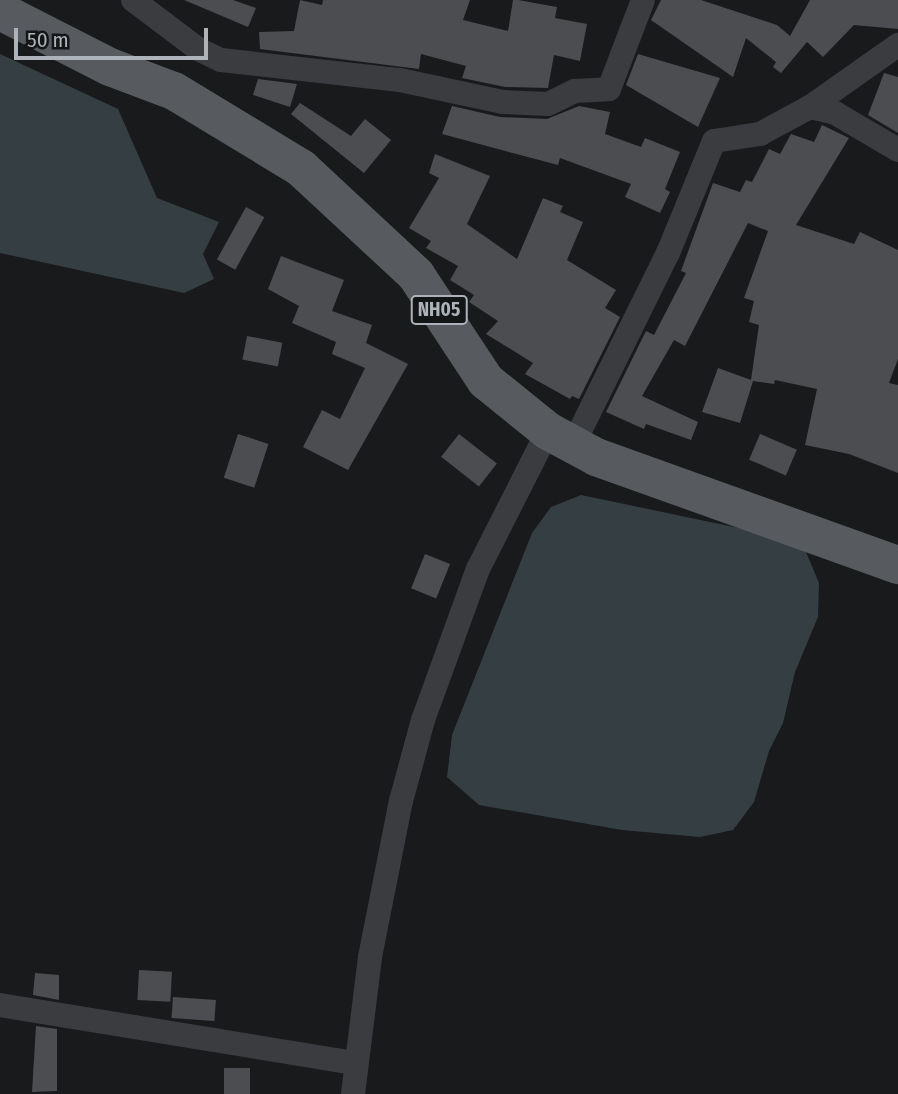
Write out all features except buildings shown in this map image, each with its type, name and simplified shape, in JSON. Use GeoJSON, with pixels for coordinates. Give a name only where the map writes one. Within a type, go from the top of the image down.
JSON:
{"type":"FeatureCollection","features":[{"type":"Feature","properties":{"kind":"main road","name":"NH05"},"geometry":{"type":"LineString","coordinates":[[0,11],[110,67],[174,91],[301,168],[416,275],[486,381],[560,438],[898,565]]}},
{"type":"Feature","properties":{"kind":"street"},"geometry":{"type":"LineString","coordinates":[[133,0],[198,49],[221,60],[400,80],[503,102],[548,104],[575,91],[609,89],[643,0]]}},
{"type":"Feature","properties":{"kind":"street"},"geometry":{"type":"LineString","coordinates":[[353,1094],[370,957],[401,801],[423,720],[478,569],[560,438],[668,253],[714,141],[760,134],[810,107],[898,45]]}},
{"type":"Feature","properties":{"kind":"street"},"geometry":{"type":"LineString","coordinates":[[810,107],[835,113],[898,150]]}},
{"type":"Feature","properties":{"kind":"street"},"geometry":{"type":"LineString","coordinates":[[0,1005],[356,1063]]}},
{"type":"Feature","properties":{"kind":"shaded area"},"geometry":{"type":"Polygon","coordinates":[[[0,54],[118,109],[157,198],[219,222],[203,254],[214,279],[184,293],[0,253],[0,54]]]}},
{"type":"Feature","properties":{"kind":"shaded area"},"geometry":{"type":"Polygon","coordinates":[[[581,495],[773,535],[806,552],[819,583],[818,617],[795,672],[783,723],[769,751],[754,802],[733,830],[700,837],[622,830],[479,805],[447,777],[452,735],[532,533],[551,507],[581,495]]]}}]}
